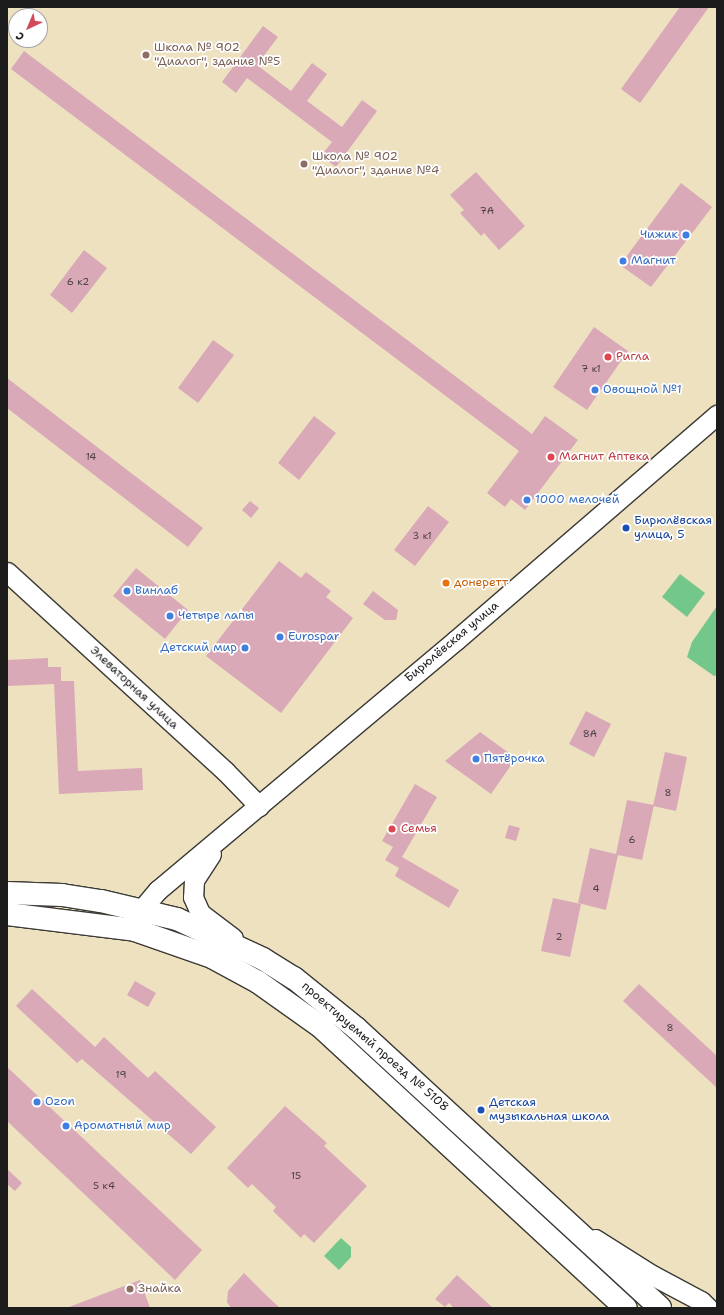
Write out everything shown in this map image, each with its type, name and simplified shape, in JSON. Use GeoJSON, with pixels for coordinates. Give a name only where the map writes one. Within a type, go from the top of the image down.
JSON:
{"type":"FeatureCollection","features":[{"type":"Feature","properties":{"kind":"main road","name":"проектируемый проезд № 5108"},"geometry":{"type":"LineString","coordinates":[[7,894],[62,895],[138,920],[258,982],[320,1026],[626,1308]]}},
{"type":"Feature","properties":{"kind":"main road","name":"проектируемый проезд № 5108"},"geometry":{"type":"LineString","coordinates":[[7,914],[138,920],[177,919],[263,959],[312,991],[342,1016],[564,1218],[660,1308]]}},
{"type":"Feature","properties":{"kind":"street","name":"Бирюлёвская улица"},"geometry":{"type":"LineString","coordinates":[[138,920],[158,890],[717,415]]}},
{"type":"Feature","properties":{"kind":"street","name":"Элеваторная улица"},"geometry":{"type":"LineString","coordinates":[[7,572],[219,766],[258,806]]}},
{"type":"Feature","properties":{"kind":"street"},"geometry":{"type":"LineString","coordinates":[[227,832],[194,880],[192,891],[194,903],[205,919],[263,959]]}},
{"type":"Feature","properties":{"kind":"street"},"geometry":{"type":"LineString","coordinates":[[564,1218],[625,1259],[689,1294],[708,1308]]}},
{"type":"Feature","properties":{"kind":"green space"},"geometry":{"type":"Polygon","coordinates":[[[680,574],[705,593],[687,617],[662,597],[680,574]]]}},
{"type":"Feature","properties":{"kind":"green space"},"geometry":{"type":"Polygon","coordinates":[[[717,606],[717,675],[714,676],[687,657],[692,642],[717,606]]]}},
{"type":"Feature","properties":{"kind":"green space"},"geometry":{"type":"Polygon","coordinates":[[[341,1238],[351,1247],[351,1257],[339,1270],[324,1256],[341,1238]]]}},
{"type":"Feature","properties":{"kind":"building"},"geometry":{"type":"Polygon","coordinates":[[[680,7],[709,7],[640,103],[621,89],[680,7]]]}},
{"type":"Feature","properties":{"kind":"building"},"geometry":{"type":"Polygon","coordinates":[[[263,26],[278,37],[257,65],[291,91],[312,63],[327,74],[307,101],[342,127],[362,100],[377,111],[336,167],[321,156],[332,142],[247,78],[236,93],[222,82],[263,26]]]}},
{"type":"Feature","properties":{"kind":"building"},"geometry":{"type":"Polygon","coordinates":[[[24,51],[532,434],[545,416],[578,440],[525,510],[511,499],[505,507],[487,493],[519,451],[11,69],[24,51]]]}},
{"type":"Feature","properties":{"kind":"building"},"geometry":{"type":"Polygon","coordinates":[[[476,172],[525,226],[499,250],[484,233],[481,236],[460,213],[464,210],[450,195],[476,172]]]}},
{"type":"Feature","properties":{"kind":"building"},"geometry":{"type":"Polygon","coordinates":[[[681,183],[712,207],[651,287],[620,265],[681,183]]]}},
{"type":"Feature","properties":{"kind":"building"},"geometry":{"type":"Polygon","coordinates":[[[84,250],[107,268],[72,313],[50,295],[84,250]]]}},
{"type":"Feature","properties":{"kind":"building"},"geometry":{"type":"Polygon","coordinates":[[[594,327],[628,351],[587,410],[553,387],[594,327]]]}},
{"type":"Feature","properties":{"kind":"building"},"geometry":{"type":"Polygon","coordinates":[[[213,340],[234,355],[198,403],[178,388],[213,340]]]}},
{"type":"Feature","properties":{"kind":"building"},"geometry":{"type":"Polygon","coordinates":[[[7,378],[203,528],[188,547],[7,408],[7,378]]]}},
{"type":"Feature","properties":{"kind":"building"},"geometry":{"type":"Polygon","coordinates":[[[314,416],[336,433],[299,480],[278,463],[314,416]]]}},
{"type":"Feature","properties":{"kind":"building"},"geometry":{"type":"Polygon","coordinates":[[[250,501],[259,508],[251,518],[242,510],[250,501]]]}},
{"type":"Feature","properties":{"kind":"building"},"geometry":{"type":"Polygon","coordinates":[[[428,506],[449,522],[415,566],[394,550],[428,506]]]}},
{"type":"Feature","properties":{"kind":"building","name":"Eurospar"},"geometry":{"type":"Polygon","coordinates":[[[279,561],[301,578],[306,572],[331,591],[326,597],[353,618],[281,713],[206,656],[279,561]]]}},
{"type":"Feature","properties":{"kind":"building"},"geometry":{"type":"Polygon","coordinates":[[[136,568],[188,610],[165,639],[113,596],[136,568]]]}},
{"type":"Feature","properties":{"kind":"building"},"geometry":{"type":"Polygon","coordinates":[[[373,591],[398,610],[396,620],[385,620],[363,604],[373,591]]]}},
{"type":"Feature","properties":{"kind":"building"},"geometry":{"type":"Polygon","coordinates":[[[48,658],[48,667],[61,667],[61,681],[74,681],[78,771],[142,768],[143,790],[59,794],[54,684],[7,686],[7,660],[48,658]]]}},
{"type":"Feature","properties":{"kind":"building"},"geometry":{"type":"Polygon","coordinates":[[[586,711],[611,724],[594,757],[569,744],[586,711]]]}},
{"type":"Feature","properties":{"kind":"building"},"geometry":{"type":"Polygon","coordinates":[[[480,732],[516,758],[491,794],[445,761],[480,732]]]}},
{"type":"Feature","properties":{"kind":"building"},"geometry":{"type":"Polygon","coordinates":[[[665,752],[687,757],[676,811],[653,806],[665,752]]]}},
{"type":"Feature","properties":{"kind":"building"},"geometry":{"type":"Polygon","coordinates":[[[415,784],[437,797],[402,857],[459,890],[449,908],[395,876],[399,868],[385,860],[393,847],[382,841],[415,784]]]}},
{"type":"Feature","properties":{"kind":"building"},"geometry":{"type":"Polygon","coordinates":[[[627,800],[654,805],[642,860],[618,855],[606,910],[578,903],[590,848],[616,854],[627,800]]]}},
{"type":"Feature","properties":{"kind":"building"},"geometry":{"type":"Polygon","coordinates":[[[509,825],[520,828],[516,841],[505,838],[509,825]]]}},
{"type":"Feature","properties":{"kind":"building"},"geometry":{"type":"Polygon","coordinates":[[[553,898],[581,904],[570,957],[541,951],[553,898]]]}},
{"type":"Feature","properties":{"kind":"building"},"geometry":{"type":"Polygon","coordinates":[[[135,981],[156,993],[148,1007],[127,995],[135,981]]]}},
{"type":"Feature","properties":{"kind":"building"},"geometry":{"type":"Polygon","coordinates":[[[639,984],[717,1056],[717,1088],[623,1001],[639,984]]]}},
{"type":"Feature","properties":{"kind":"building"},"geometry":{"type":"Polygon","coordinates":[[[32,989],[95,1047],[104,1037],[148,1078],[155,1071],[216,1127],[191,1154],[82,1059],[77,1063],[16,1006],[32,989]]]}},
{"type":"Feature","properties":{"kind":"building"},"geometry":{"type":"Polygon","coordinates":[[[7,1067],[202,1250],[175,1280],[7,1121],[7,1067]]]}},
{"type":"Feature","properties":{"kind":"building"},"geometry":{"type":"Polygon","coordinates":[[[285,1106],[327,1143],[324,1146],[367,1186],[314,1243],[304,1234],[301,1238],[273,1211],[276,1207],[252,1184],[248,1188],[227,1168],[285,1106]]]}},
{"type":"Feature","properties":{"kind":"building"},"geometry":{"type":"Polygon","coordinates":[[[7,1169],[22,1183],[15,1191],[7,1184],[7,1169]]]}},
{"type":"Feature","properties":{"kind":"building"},"geometry":{"type":"Polygon","coordinates":[[[244,1273],[280,1308],[231,1308],[227,1302],[228,1291],[244,1273]]]}},
{"type":"Feature","properties":{"kind":"building"},"geometry":{"type":"Polygon","coordinates":[[[457,1275],[493,1308],[454,1308],[449,1303],[445,1307],[435,1299],[457,1275]]]}},
{"type":"Feature","properties":{"kind":"building","name":"Знайка"},"geometry":{"type":"Polygon","coordinates":[[[140,1280],[150,1308],[69,1308],[69,1307],[140,1280]]]}},
{"type":"Feature","properties":{"kind":"place","name":"Школа № 902 \"Диалог\", здание №5"},"geometry":{"type":"Point","coordinates":[146,55]}},
{"type":"Feature","properties":{"kind":"place","name":"Школа № 902 \"Диалог\", здание №4"},"geometry":{"type":"Point","coordinates":[304,164]}},
{"type":"Feature","properties":{"kind":"place","name":"Чижик"},"geometry":{"type":"Point","coordinates":[686,235]}},
{"type":"Feature","properties":{"kind":"place","name":"Магнит"},"geometry":{"type":"Point","coordinates":[623,261]}},
{"type":"Feature","properties":{"kind":"place","name":"Ригла"},"geometry":{"type":"Point","coordinates":[608,357]}},
{"type":"Feature","properties":{"kind":"place","name":"Овощной №1"},"geometry":{"type":"Point","coordinates":[595,390]}},
{"type":"Feature","properties":{"kind":"place","name":"Магнит Аптека"},"geometry":{"type":"Point","coordinates":[551,457]}},
{"type":"Feature","properties":{"kind":"place","name":"1000 мелочей"},"geometry":{"type":"Point","coordinates":[527,500]}},
{"type":"Feature","properties":{"kind":"place","name":"Бирюлёвская улица, 5"},"geometry":{"type":"Point","coordinates":[626,528]}},
{"type":"Feature","properties":{"kind":"place","name":"донеретт"},"geometry":{"type":"Point","coordinates":[446,583]}},
{"type":"Feature","properties":{"kind":"place","name":"Винлаб"},"geometry":{"type":"Point","coordinates":[127,591]}},
{"type":"Feature","properties":{"kind":"place","name":"Четыре лапы"},"geometry":{"type":"Point","coordinates":[170,616]}},
{"type":"Feature","properties":{"kind":"place","name":"Eurospar"},"geometry":{"type":"Point","coordinates":[280,637]}},
{"type":"Feature","properties":{"kind":"place","name":"Детский мир"},"geometry":{"type":"Point","coordinates":[245,648]}},
{"type":"Feature","properties":{"kind":"place","name":"Пятёрочка"},"geometry":{"type":"Point","coordinates":[476,759]}},
{"type":"Feature","properties":{"kind":"place","name":"Семья"},"geometry":{"type":"Point","coordinates":[392,829]}},
{"type":"Feature","properties":{"kind":"place","name":"Ozon"},"geometry":{"type":"Point","coordinates":[37,1102]}},
{"type":"Feature","properties":{"kind":"place","name":"Детская музыкальная школа"},"geometry":{"type":"Point","coordinates":[481,1110]}},
{"type":"Feature","properties":{"kind":"place","name":"Ароматный мир"},"geometry":{"type":"Point","coordinates":[66,1126]}},
{"type":"Feature","properties":{"kind":"place","name":"Знайка"},"geometry":{"type":"Point","coordinates":[130,1289]}}]}
